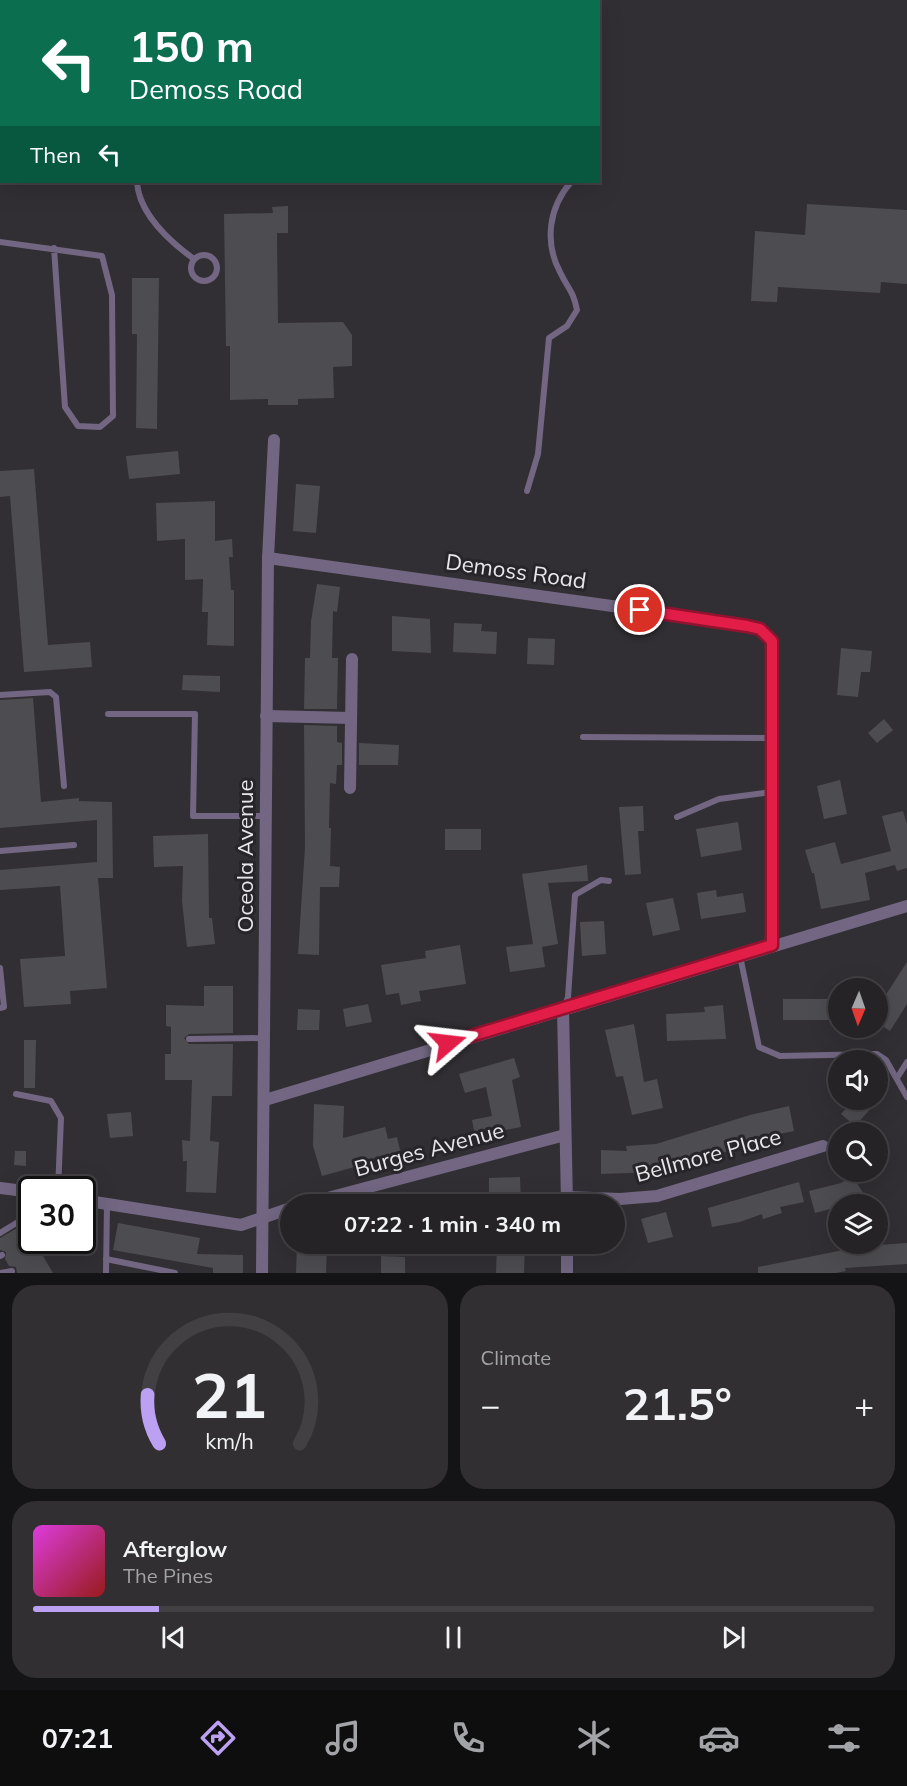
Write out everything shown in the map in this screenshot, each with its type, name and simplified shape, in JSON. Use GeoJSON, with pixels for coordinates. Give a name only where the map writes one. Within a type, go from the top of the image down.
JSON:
{"type":"FeatureCollection","features":[{"type":"Feature","properties":{"kind":"street","name":"Oceola Avenue"},"geometry":{"type":"LineString","coordinates":[[262,1273],[268,558],[274,440]]}},
{"type":"Feature","properties":{"kind":"street","name":"Demoss Road"},"geometry":{"type":"LineString","coordinates":[[268,558],[734,623],[760,629],[772,641],[772,945]]}},
{"type":"Feature","properties":{"kind":"street"},"geometry":{"type":"LineString","coordinates":[[350,788],[352,659]]}},
{"type":"Feature","properties":{"kind":"street"},"geometry":{"type":"LineString","coordinates":[[267,716],[351,717]]}},
{"type":"Feature","properties":{"kind":"street"},"geometry":{"type":"LineString","coordinates":[[265,1100],[740,954],[907,906]]}},
{"type":"Feature","properties":{"kind":"street"},"geometry":{"type":"LineString","coordinates":[[563,1009],[567,1194]]}},
{"type":"Feature","properties":{"kind":"street","name":"Burges Avenue"},"geometry":{"type":"LineString","coordinates":[[358,1194],[565,1135]]}},
{"type":"Feature","properties":{"kind":"street","name":"Bellmore Place"},"geometry":{"type":"LineString","coordinates":[[625,1198],[657,1196],[823,1146]]}},
{"type":"Feature","properties":{"kind":"street"},"geometry":{"type":"LineString","coordinates":[[0,1188],[18,1190]]}},
{"type":"Feature","properties":{"kind":"street"},"geometry":{"type":"LineString","coordinates":[[96,1202],[241,1225],[280,1211]]}},
{"type":"Feature","properties":{"kind":"street"},"geometry":{"type":"LineString","coordinates":[[567,1254],[567,1273]]}},
{"type":"Feature","properties":{"kind":"lane"},"geometry":{"type":"LineString","coordinates":[[137,183],[138,198],[172,243],[194,260]]}},
{"type":"Feature","properties":{"kind":"lane"},"geometry":{"type":"LineString","coordinates":[[527,491],[538,454],[549,338],[567,326],[577,310],[573,292],[560,272],[550,242],[552,215],[558,196],[570,183]]}},
{"type":"Feature","properties":{"kind":"lane"},"geometry":{"type":"LineString","coordinates":[[0,242],[54,248],[102,256],[111,295],[113,416],[100,427],[78,426],[65,407],[54,248]]}},
{"type":"Feature","properties":{"kind":"lane"},"geometry":{"type":"LineString","coordinates":[[205,255],[213,258],[217,265],[213,277],[201,280],[194,276],[191,268],[194,260],[205,255]]}},
{"type":"Feature","properties":{"kind":"lane"},"geometry":{"type":"LineString","coordinates":[[0,696],[50,692],[56,697],[64,786]]}},
{"type":"Feature","properties":{"kind":"lane"},"geometry":{"type":"LineString","coordinates":[[108,714],[195,714],[193,816],[266,816]]}},
{"type":"Feature","properties":{"kind":"lane"},"geometry":{"type":"LineString","coordinates":[[583,737],[772,738]]}},
{"type":"Feature","properties":{"kind":"lane"},"geometry":{"type":"LineString","coordinates":[[677,817],[719,799],[772,792]]}},
{"type":"Feature","properties":{"kind":"lane"},"geometry":{"type":"LineString","coordinates":[[0,851],[74,845]]}},
{"type":"Feature","properties":{"kind":"lane"},"geometry":{"type":"LineString","coordinates":[[563,1009],[568,997],[575,895],[600,880],[609,881]]}},
{"type":"Feature","properties":{"kind":"lane"},"geometry":{"type":"LineString","coordinates":[[740,954],[759,1047],[780,1056],[877,1054],[886,1060],[907,1097]]}},
{"type":"Feature","properties":{"kind":"lane"},"geometry":{"type":"LineString","coordinates":[[0,968],[4,1007],[0,1008]]}},
{"type":"Feature","properties":{"kind":"lane"},"geometry":{"type":"LineString","coordinates":[[189,1039],[265,1038]]}},
{"type":"Feature","properties":{"kind":"lane"},"geometry":{"type":"LineString","coordinates":[[897,1078],[907,1062]]}},
{"type":"Feature","properties":{"kind":"lane"},"geometry":{"type":"LineString","coordinates":[[16,1094],[51,1101],[61,1119],[59,1176]]}},
{"type":"Feature","properties":{"kind":"lane"},"geometry":{"type":"LineString","coordinates":[[106,1273],[108,1204]]}},
{"type":"Feature","properties":{"kind":"lane"},"geometry":{"type":"LineString","coordinates":[[0,1233],[18,1222]]}},
{"type":"Feature","properties":{"kind":"lane"},"geometry":{"type":"LineString","coordinates":[[106,1259],[175,1273]]}},
{"type":"Feature","properties":{"kind":"lane"},"geometry":{"type":"LineString","coordinates":[[0,1272],[12,1271]]}},
{"type":"Feature","properties":{"kind":"building"},"geometry":{"type":"Polygon","coordinates":[[[807,204],[907,210],[907,284],[881,282],[880,293],[778,287],[777,302],[751,301],[755,231],[805,235],[807,204]]]}},
{"type":"Feature","properties":{"kind":"building"},"geometry":{"type":"Polygon","coordinates":[[[288,206],[288,233],[277,233],[278,323],[343,322],[352,335],[352,366],[333,367],[334,398],[298,399],[298,405],[268,405],[268,399],[230,400],[230,346],[226,346],[224,214],[273,213],[272,207],[288,206]]]}},
{"type":"Feature","properties":{"kind":"building"},"geometry":{"type":"Polygon","coordinates":[[[132,278],[159,278],[157,429],[136,428],[137,334],[132,334],[132,278]]]}},
{"type":"Feature","properties":{"kind":"building"},"geometry":{"type":"Polygon","coordinates":[[[178,451],[180,474],[129,479],[126,456],[178,451]]]}},
{"type":"Feature","properties":{"kind":"building"},"geometry":{"type":"Polygon","coordinates":[[[34,469],[48,645],[90,642],[92,667],[24,672],[10,496],[0,497],[0,471],[34,469]]]}},
{"type":"Feature","properties":{"kind":"building"},"geometry":{"type":"Polygon","coordinates":[[[296,484],[320,486],[316,533],[293,531],[296,484]]]}},
{"type":"Feature","properties":{"kind":"building"},"geometry":{"type":"Polygon","coordinates":[[[215,501],[215,541],[232,539],[233,557],[229,557],[231,590],[234,590],[234,646],[207,645],[208,612],[202,612],[203,579],[185,580],[185,539],[157,541],[156,503],[215,501]]]}},
{"type":"Feature","properties":{"kind":"building"},"geometry":{"type":"Polygon","coordinates":[[[317,584],[340,587],[337,612],[333,611],[332,658],[338,658],[337,709],[304,709],[305,658],[310,658],[311,621],[317,584]]]}},
{"type":"Feature","properties":{"kind":"building"},"geometry":{"type":"Polygon","coordinates":[[[392,616],[430,619],[431,653],[392,651],[392,616]]]}},
{"type":"Feature","properties":{"kind":"building"},"geometry":{"type":"Polygon","coordinates":[[[454,623],[482,624],[481,631],[497,632],[496,654],[453,652],[454,623]]]}},
{"type":"Feature","properties":{"kind":"building"},"geometry":{"type":"Polygon","coordinates":[[[528,638],[555,639],[554,665],[527,664],[528,638]]]}},
{"type":"Feature","properties":{"kind":"building"},"geometry":{"type":"Polygon","coordinates":[[[841,648],[872,651],[870,672],[861,672],[858,697],[837,695],[841,648]]]}},
{"type":"Feature","properties":{"kind":"building"},"geometry":{"type":"Polygon","coordinates":[[[183,675],[220,676],[220,692],[182,690],[183,675]]]}},
{"type":"Feature","properties":{"kind":"building"},"geometry":{"type":"Polygon","coordinates":[[[33,698],[41,802],[79,798],[79,801],[112,802],[113,878],[98,878],[107,988],[70,991],[71,1004],[24,1007],[20,959],[65,956],[60,886],[0,890],[0,870],[97,862],[97,820],[0,828],[0,700],[33,698]]]}},
{"type":"Feature","properties":{"kind":"building"},"geometry":{"type":"Polygon","coordinates":[[[884,719],[893,730],[877,743],[868,733],[884,719]]]}},
{"type":"Feature","properties":{"kind":"building"},"geometry":{"type":"Polygon","coordinates":[[[304,725],[337,726],[337,742],[342,743],[342,765],[337,765],[336,784],[330,783],[329,828],[331,828],[330,866],[340,867],[339,887],[320,887],[319,955],[298,954],[305,847],[304,725]]]}},
{"type":"Feature","properties":{"kind":"building"},"geometry":{"type":"Polygon","coordinates":[[[359,743],[399,745],[398,765],[359,765],[359,743]]]}},
{"type":"Feature","properties":{"kind":"building"},"geometry":{"type":"Polygon","coordinates":[[[840,780],[847,814],[824,819],[817,786],[840,780]]]}},
{"type":"Feature","properties":{"kind":"building"},"geometry":{"type":"Polygon","coordinates":[[[643,806],[644,831],[638,831],[641,874],[625,875],[619,807],[643,806]]]}},
{"type":"Feature","properties":{"kind":"building"},"geometry":{"type":"Polygon","coordinates":[[[903,811],[907,824],[907,868],[897,871],[895,865],[865,873],[870,900],[821,909],[814,873],[812,873],[805,850],[835,842],[841,864],[891,851],[882,816],[903,811]]]}},
{"type":"Feature","properties":{"kind":"building"},"geometry":{"type":"Polygon","coordinates":[[[738,822],[742,850],[701,857],[696,829],[738,822]]]}},
{"type":"Feature","properties":{"kind":"building"},"geometry":{"type":"Polygon","coordinates":[[[445,829],[481,829],[481,850],[445,850],[445,829]]]}},
{"type":"Feature","properties":{"kind":"building"},"geometry":{"type":"Polygon","coordinates":[[[208,834],[209,918],[212,918],[215,944],[187,947],[182,901],[183,866],[154,867],[153,836],[208,834]]]}},
{"type":"Feature","properties":{"kind":"building"},"geometry":{"type":"Polygon","coordinates":[[[587,865],[588,881],[548,883],[558,944],[542,947],[545,967],[510,972],[506,947],[533,944],[522,874],[587,865]]]}},
{"type":"Feature","properties":{"kind":"building"},"geometry":{"type":"Polygon","coordinates":[[[716,890],[717,897],[743,893],[746,912],[701,919],[697,893],[716,890]]]}},
{"type":"Feature","properties":{"kind":"building"},"geometry":{"type":"Polygon","coordinates":[[[673,898],[680,930],[653,936],[646,903],[673,898]]]}},
{"type":"Feature","properties":{"kind":"building"},"geometry":{"type":"Polygon","coordinates":[[[604,921],[606,954],[582,956],[580,922],[604,921]]]}},
{"type":"Feature","properties":{"kind":"building"},"geometry":{"type":"Polygon","coordinates":[[[460,945],[466,984],[419,991],[421,1001],[401,1005],[399,993],[386,995],[381,965],[426,958],[425,951],[460,945]]]}},
{"type":"Feature","properties":{"kind":"building"},"geometry":{"type":"Polygon","coordinates":[[[907,962],[907,1004],[890,1031],[888,1030],[888,991],[907,962]]]}},
{"type":"Feature","properties":{"kind":"building"},"geometry":{"type":"Polygon","coordinates":[[[204,986],[233,986],[233,1033],[189,1034],[184,1038],[189,1044],[233,1044],[232,1096],[212,1096],[210,1141],[219,1142],[216,1193],[186,1192],[187,1161],[183,1161],[182,1140],[190,1141],[192,1080],[165,1080],[165,1054],[171,1054],[171,1027],[166,1026],[166,1005],[204,1006],[204,986]]]}},
{"type":"Feature","properties":{"kind":"building"},"geometry":{"type":"Polygon","coordinates":[[[783,999],[828,999],[828,1020],[783,1020],[783,999]]]}},
{"type":"Feature","properties":{"kind":"building"},"geometry":{"type":"Polygon","coordinates":[[[368,1004],[372,1022],[346,1027],[343,1009],[368,1004]]]}},
{"type":"Feature","properties":{"kind":"building"},"geometry":{"type":"Polygon","coordinates":[[[723,1005],[726,1039],[667,1041],[666,1014],[705,1012],[704,1007],[723,1005]]]}},
{"type":"Feature","properties":{"kind":"building"},"geometry":{"type":"Polygon","coordinates":[[[298,1009],[320,1010],[319,1030],[297,1030],[298,1009]]]}},
{"type":"Feature","properties":{"kind":"building"},"geometry":{"type":"Polygon","coordinates":[[[634,1024],[644,1082],[657,1079],[663,1108],[632,1115],[623,1076],[616,1077],[605,1030],[634,1024]]]}},
{"type":"Feature","properties":{"kind":"building"},"geometry":{"type":"Polygon","coordinates":[[[24,1040],[36,1040],[35,1088],[24,1088],[24,1040]]]}},
{"type":"Feature","properties":{"kind":"building"},"geometry":{"type":"Polygon","coordinates":[[[514,1058],[520,1077],[512,1080],[521,1127],[475,1136],[472,1120],[492,1116],[486,1087],[465,1093],[459,1074],[514,1058]]]}},
{"type":"Feature","properties":{"kind":"building"},"geometry":{"type":"Polygon","coordinates":[[[314,1104],[344,1106],[343,1138],[385,1127],[388,1139],[397,1137],[401,1154],[322,1176],[313,1146],[314,1104]]]}},
{"type":"Feature","properties":{"kind":"building"},"geometry":{"type":"Polygon","coordinates":[[[789,1106],[794,1131],[769,1136],[770,1139],[656,1172],[601,1174],[601,1150],[627,1151],[626,1146],[656,1144],[750,1115],[789,1106]]]}},
{"type":"Feature","properties":{"kind":"building"},"geometry":{"type":"Polygon","coordinates":[[[845,1110],[869,1110],[859,1122],[850,1122],[841,1114],[845,1110]]]}},
{"type":"Feature","properties":{"kind":"building"},"geometry":{"type":"Polygon","coordinates":[[[131,1112],[133,1136],[110,1138],[107,1114],[131,1112]]]}},
{"type":"Feature","properties":{"kind":"building"},"geometry":{"type":"Polygon","coordinates":[[[15,1151],[26,1151],[26,1166],[14,1165],[15,1151]]]}},
{"type":"Feature","properties":{"kind":"building"},"geometry":{"type":"Polygon","coordinates":[[[520,1177],[521,1194],[489,1194],[489,1178],[520,1177]]]}},
{"type":"Feature","properties":{"kind":"building"},"geometry":{"type":"Polygon","coordinates":[[[799,1182],[804,1202],[780,1207],[782,1213],[763,1219],[762,1214],[740,1222],[712,1227],[708,1208],[799,1182]]]}},
{"type":"Feature","properties":{"kind":"building"},"geometry":{"type":"Polygon","coordinates":[[[856,1182],[864,1194],[828,1194],[828,1210],[815,1213],[809,1191],[841,1183],[856,1182]]]}},
{"type":"Feature","properties":{"kind":"building"},"geometry":{"type":"Polygon","coordinates":[[[666,1212],[673,1237],[648,1243],[641,1219],[666,1212]]]}},
{"type":"Feature","properties":{"kind":"building"},"geometry":{"type":"Polygon","coordinates":[[[118,1223],[200,1238],[197,1254],[243,1255],[243,1273],[213,1273],[213,1268],[113,1250],[118,1223]]]}},
{"type":"Feature","properties":{"kind":"building"},"geometry":{"type":"Polygon","coordinates":[[[18,1228],[18,1254],[43,1256],[53,1273],[17,1273],[16,1267],[9,1266],[5,1259],[6,1252],[0,1250],[0,1238],[18,1228]]]}},
{"type":"Feature","properties":{"kind":"building"},"geometry":{"type":"Polygon","coordinates":[[[907,1243],[907,1264],[845,1268],[846,1271],[836,1273],[758,1273],[758,1267],[828,1253],[888,1254],[888,1244],[907,1243]]]}},
{"type":"Feature","properties":{"kind":"building"},"geometry":{"type":"Polygon","coordinates":[[[297,1254],[327,1254],[326,1273],[296,1273],[297,1254]]]}},
{"type":"Feature","properties":{"kind":"building"},"geometry":{"type":"Polygon","coordinates":[[[497,1254],[525,1254],[524,1273],[496,1273],[497,1254]]]}},
{"type":"Feature","properties":{"kind":"building"},"geometry":{"type":"Polygon","coordinates":[[[381,1256],[405,1257],[405,1273],[381,1273],[381,1256]]]}},
{"type":"Feature","properties":{"kind":"route"},"geometry":{"type":"LineString","coordinates":[[448,1043],[772,945],[772,641],[760,629],[734,623],[640,610]]}}]}
